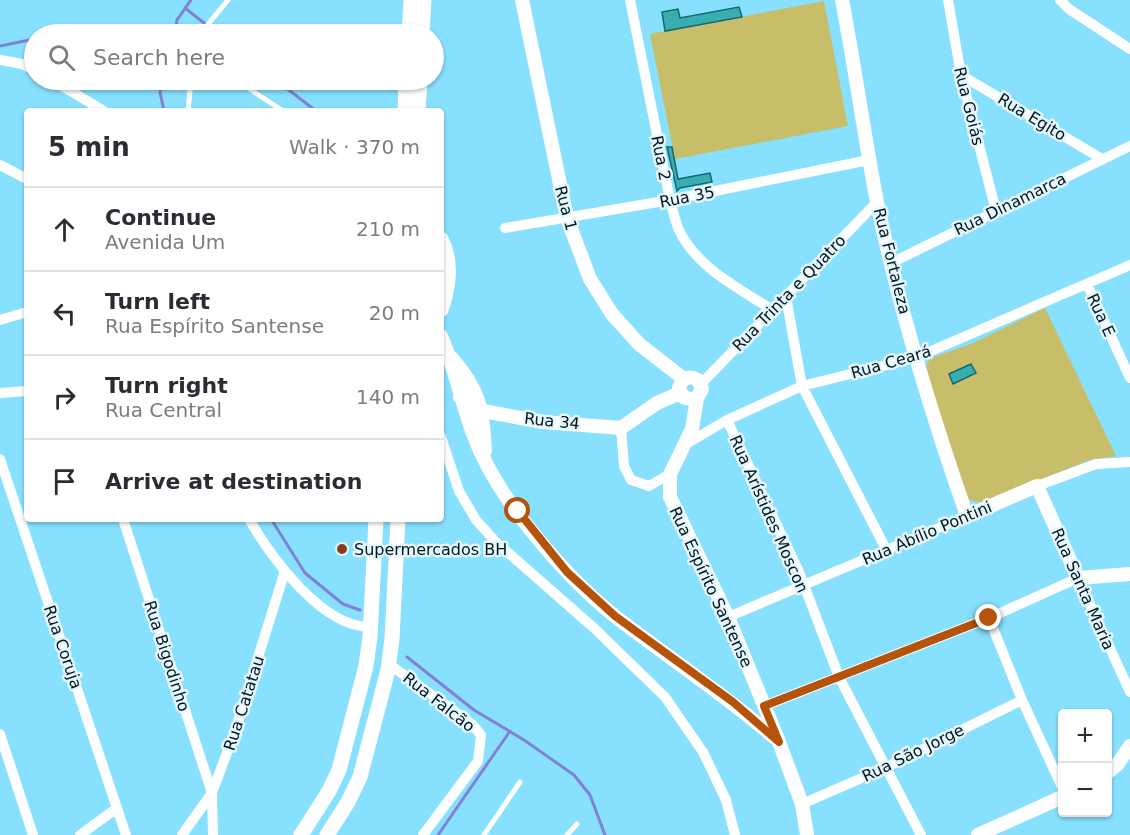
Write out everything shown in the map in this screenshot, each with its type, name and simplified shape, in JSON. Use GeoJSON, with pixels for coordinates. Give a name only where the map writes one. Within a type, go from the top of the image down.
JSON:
{"type":"FeatureCollection","features":[{"type":"Feature","properties":{"kind":"main road"},"geometry":{"type":"LineString","coordinates":[[410,24],[411,0]]}},
{"type":"Feature","properties":{"kind":"main road"},"geometry":{"type":"LineString","coordinates":[[423,24],[424,0]]}},
{"type":"Feature","properties":{"kind":"main road"},"geometry":{"type":"LineString","coordinates":[[405,108],[406,90]]}},
{"type":"Feature","properties":{"kind":"main road"},"geometry":{"type":"LineString","coordinates":[[418,108],[419,90]]}},
{"type":"Feature","properties":{"kind":"main road"},"geometry":{"type":"LineString","coordinates":[[444,246],[449,271],[444,295]]}},
{"type":"Feature","properties":{"kind":"main road"},"geometry":{"type":"LineString","coordinates":[[301,835],[329,791],[339,770],[366,666],[371,627],[376,522]]}},
{"type":"Feature","properties":{"kind":"main road"},"geometry":{"type":"LineString","coordinates":[[327,835],[348,802],[360,777],[389,664],[398,522]]}},
{"type":"Feature","properties":{"kind":"street","name":"Rua 1"},"geometry":{"type":"LineString","coordinates":[[523,0],[567,218],[590,279],[612,314],[639,344],[684,379]]}},
{"type":"Feature","properties":{"kind":"street","name":"Rua 2"},"geometry":{"type":"LineString","coordinates":[[630,0],[670,200],[680,231],[694,254],[716,274],[771,309]]}},
{"type":"Feature","properties":{"kind":"street","name":"Rua Fortaleza"},"geometry":{"type":"LineString","coordinates":[[842,0],[869,160],[891,262],[930,411],[967,516]]}},
{"type":"Feature","properties":{"kind":"street","name":"Rua Goiás"},"geometry":{"type":"LineString","coordinates":[[948,0],[961,75],[996,211]]}},
{"type":"Feature","properties":{"kind":"street"},"geometry":{"type":"LineString","coordinates":[[1060,0],[1069,9],[1130,49]]}},
{"type":"Feature","properties":{"kind":"street"},"geometry":{"type":"LineString","coordinates":[[0,60],[24,65]]}},
{"type":"Feature","properties":{"kind":"street","name":"Rua Egito"},"geometry":{"type":"LineString","coordinates":[[961,75],[1102,159]]}},
{"type":"Feature","properties":{"kind":"street"},"geometry":{"type":"LineString","coordinates":[[69,90],[99,108]]}},
{"type":"Feature","properties":{"kind":"street","name":"Rua Dinamarca"},"geometry":{"type":"LineString","coordinates":[[891,262],[1130,146]]}},
{"type":"Feature","properties":{"kind":"street","name":"Rua 35"},"geometry":{"type":"LineString","coordinates":[[505,228],[670,200],[869,160]]}},
{"type":"Feature","properties":{"kind":"street"},"geometry":{"type":"LineString","coordinates":[[0,165],[24,177]]}},
{"type":"Feature","properties":{"kind":"street","name":"Rua Trinta e Quatro"},"geometry":{"type":"LineString","coordinates":[[701,384],[771,309],[786,297],[877,202]]}},
{"type":"Feature","properties":{"kind":"street","name":"Rua Ceará"},"geometry":{"type":"LineString","coordinates":[[686,444],[726,420],[802,386],[915,358],[1130,265]]}},
{"type":"Feature","properties":{"kind":"street","name":"Rua E"},"geometry":{"type":"LineString","coordinates":[[1087,284],[1130,378]]}},
{"type":"Feature","properties":{"kind":"street"},"geometry":{"type":"LineString","coordinates":[[786,297],[802,386],[886,551]]}},
{"type":"Feature","properties":{"kind":"street"},"geometry":{"type":"LineString","coordinates":[[0,320],[24,312]]}},
{"type":"Feature","properties":{"kind":"street"},"geometry":{"type":"LineString","coordinates":[[444,344],[459,396],[485,462],[518,511],[567,572],[615,616],[733,702],[779,742]]}},
{"type":"Feature","properties":{"kind":"street"},"geometry":{"type":"LineString","coordinates":[[449,356],[475,388],[483,411],[485,462]]}},
{"type":"Feature","properties":{"kind":"street"},"geometry":{"type":"LineString","coordinates":[[680,393],[657,404],[621,428],[624,466],[631,480],[649,486],[670,474],[692,429],[697,398],[701,394],[701,384],[694,377],[684,379],[680,383],[680,393],[687,399],[697,398]]}},
{"type":"Feature","properties":{"kind":"street"},"geometry":{"type":"LineString","coordinates":[[0,393],[24,391]]}},
{"type":"Feature","properties":{"kind":"street"},"geometry":{"type":"LineString","coordinates":[[459,396],[472,407],[483,411]]}},
{"type":"Feature","properties":{"kind":"street","name":"Rua 34"},"geometry":{"type":"LineString","coordinates":[[483,411],[543,422],[621,428]]}},
{"type":"Feature","properties":{"kind":"street","name":"Rua Arístides Moscon"},"geometry":{"type":"LineString","coordinates":[[726,420],[803,584],[839,677],[921,835]]}},
{"type":"Feature","properties":{"kind":"street"},"geometry":{"type":"LineString","coordinates":[[444,446],[459,491],[476,520],[496,542],[594,628],[665,697],[703,752],[726,800],[735,835]]}},
{"type":"Feature","properties":{"kind":"street","name":"Rua Coruja"},"geometry":{"type":"LineString","coordinates":[[0,459],[126,835]]}},
{"type":"Feature","properties":{"kind":"street","name":"Rua Abílio Pontini"},"geometry":{"type":"LineString","coordinates":[[728,617],[1037,486],[1095,464],[1130,462]]}},
{"type":"Feature","properties":{"kind":"street","name":"Rua Espírito Santense"},"geometry":{"type":"LineString","coordinates":[[670,474],[669,490],[673,507],[728,617],[802,804],[807,835]]}},
{"type":"Feature","properties":{"kind":"street","name":"Rua Santa Maria"},"geometry":{"type":"LineString","coordinates":[[1037,486],[1130,692]]}},
{"type":"Feature","properties":{"kind":"street","name":"Rua Bigodinho"},"geometry":{"type":"LineString","coordinates":[[124,522],[212,793]]}},
{"type":"Feature","properties":{"kind":"street"},"geometry":{"type":"LineString","coordinates":[[251,522],[285,571],[314,599],[339,618],[356,627],[371,627]]}},
{"type":"Feature","properties":{"kind":"street","name":"Rua Catatau"},"geometry":{"type":"LineString","coordinates":[[213,835],[212,793],[235,731],[285,571]]}},
{"type":"Feature","properties":{"kind":"street"},"geometry":{"type":"LineString","coordinates":[[764,706],[989,618],[1078,578],[1130,574]]}},
{"type":"Feature","properties":{"kind":"street"},"geometry":{"type":"LineString","coordinates":[[989,618],[1022,700],[1058,778]]}},
{"type":"Feature","properties":{"kind":"street","name":"Rua Falcão"},"geometry":{"type":"LineString","coordinates":[[389,664],[472,724],[481,735],[478,760],[423,835]]}},
{"type":"Feature","properties":{"kind":"street","name":"Rua São Jorge"},"geometry":{"type":"LineString","coordinates":[[802,804],[887,767],[1022,700]]}},
{"type":"Feature","properties":{"kind":"street"},"geometry":{"type":"LineString","coordinates":[[0,734],[33,835]]}},
{"type":"Feature","properties":{"kind":"street"},"geometry":{"type":"LineString","coordinates":[[1112,769],[1118,765],[1130,746]]}},
{"type":"Feature","properties":{"kind":"street"},"geometry":{"type":"LineString","coordinates":[[182,835],[212,793]]}},
{"type":"Feature","properties":{"kind":"street"},"geometry":{"type":"LineString","coordinates":[[978,835],[1058,799]]}},
{"type":"Feature","properties":{"kind":"street"},"geometry":{"type":"LineString","coordinates":[[80,835],[117,808]]}},
{"type":"Feature","properties":{"kind":"lane"},"geometry":{"type":"LineString","coordinates":[[209,24],[228,0]]}},
{"type":"Feature","properties":{"kind":"lane"},"geometry":{"type":"LineString","coordinates":[[188,108],[190,90]]}},
{"type":"Feature","properties":{"kind":"lane"},"geometry":{"type":"LineString","coordinates":[[251,90],[278,108]]}},
{"type":"Feature","properties":{"kind":"lane"},"geometry":{"type":"LineString","coordinates":[[484,835],[520,782]]}},
{"type":"Feature","properties":{"kind":"lane"},"geometry":{"type":"LineString","coordinates":[[567,835],[577,824]]}},
{"type":"Feature","properties":{"kind":"shaded area"},"geometry":{"type":"Polygon","coordinates":[[[824,1],[848,126],[675,159],[650,34],[824,1]]]}},
{"type":"Feature","properties":{"kind":"shaded area"},"geometry":{"type":"Polygon","coordinates":[[[1045,308],[1116,456],[1090,460],[982,503],[967,499],[923,370],[931,358],[971,344],[1045,308]]]}},
{"type":"Feature","properties":{"kind":"building"},"geometry":{"type":"Polygon","coordinates":[[[739,7],[742,17],[665,31],[662,12],[678,9],[680,18],[739,7]]]}},
{"type":"Feature","properties":{"kind":"building"},"geometry":{"type":"Polygon","coordinates":[[[667,147],[672,147],[678,179],[710,173],[712,182],[680,188],[677,191],[667,147]]]}},
{"type":"Feature","properties":{"kind":"building"},"geometry":{"type":"Polygon","coordinates":[[[971,364],[976,373],[953,384],[949,374],[971,364]]]}},
{"type":"Feature","properties":{"kind":"waterway"},"geometry":{"type":"LineString","coordinates":[[176,24],[191,0]]}},
{"type":"Feature","properties":{"kind":"waterway"},"geometry":{"type":"LineString","coordinates":[[185,8],[205,24]]}},
{"type":"Feature","properties":{"kind":"waterway"},"geometry":{"type":"LineString","coordinates":[[0,46],[24,41]]}},
{"type":"Feature","properties":{"kind":"waterway"},"geometry":{"type":"LineString","coordinates":[[160,90],[163,108]]}},
{"type":"Feature","properties":{"kind":"waterway"},"geometry":{"type":"LineString","coordinates":[[289,90],[312,108]]}},
{"type":"Feature","properties":{"kind":"waterway"},"geometry":{"type":"LineString","coordinates":[[273,522],[305,573],[343,604],[360,610]]}},
{"type":"Feature","properties":{"kind":"waterway"},"geometry":{"type":"LineString","coordinates":[[407,657],[474,710],[524,740],[574,775],[590,795],[605,835]]}},
{"type":"Feature","properties":{"kind":"waterway"},"geometry":{"type":"LineString","coordinates":[[438,835],[510,731]]}},
{"type":"Feature","properties":{"kind":"place","name":"Supermercados BH"},"geometry":{"type":"Point","coordinates":[342,549]}},
{"type":"Feature","properties":{"kind":"route"},"geometry":{"type":"LineString","coordinates":[[518,511],[567,572],[615,616],[733,702],[779,742],[764,706],[989,618]]}}]}
